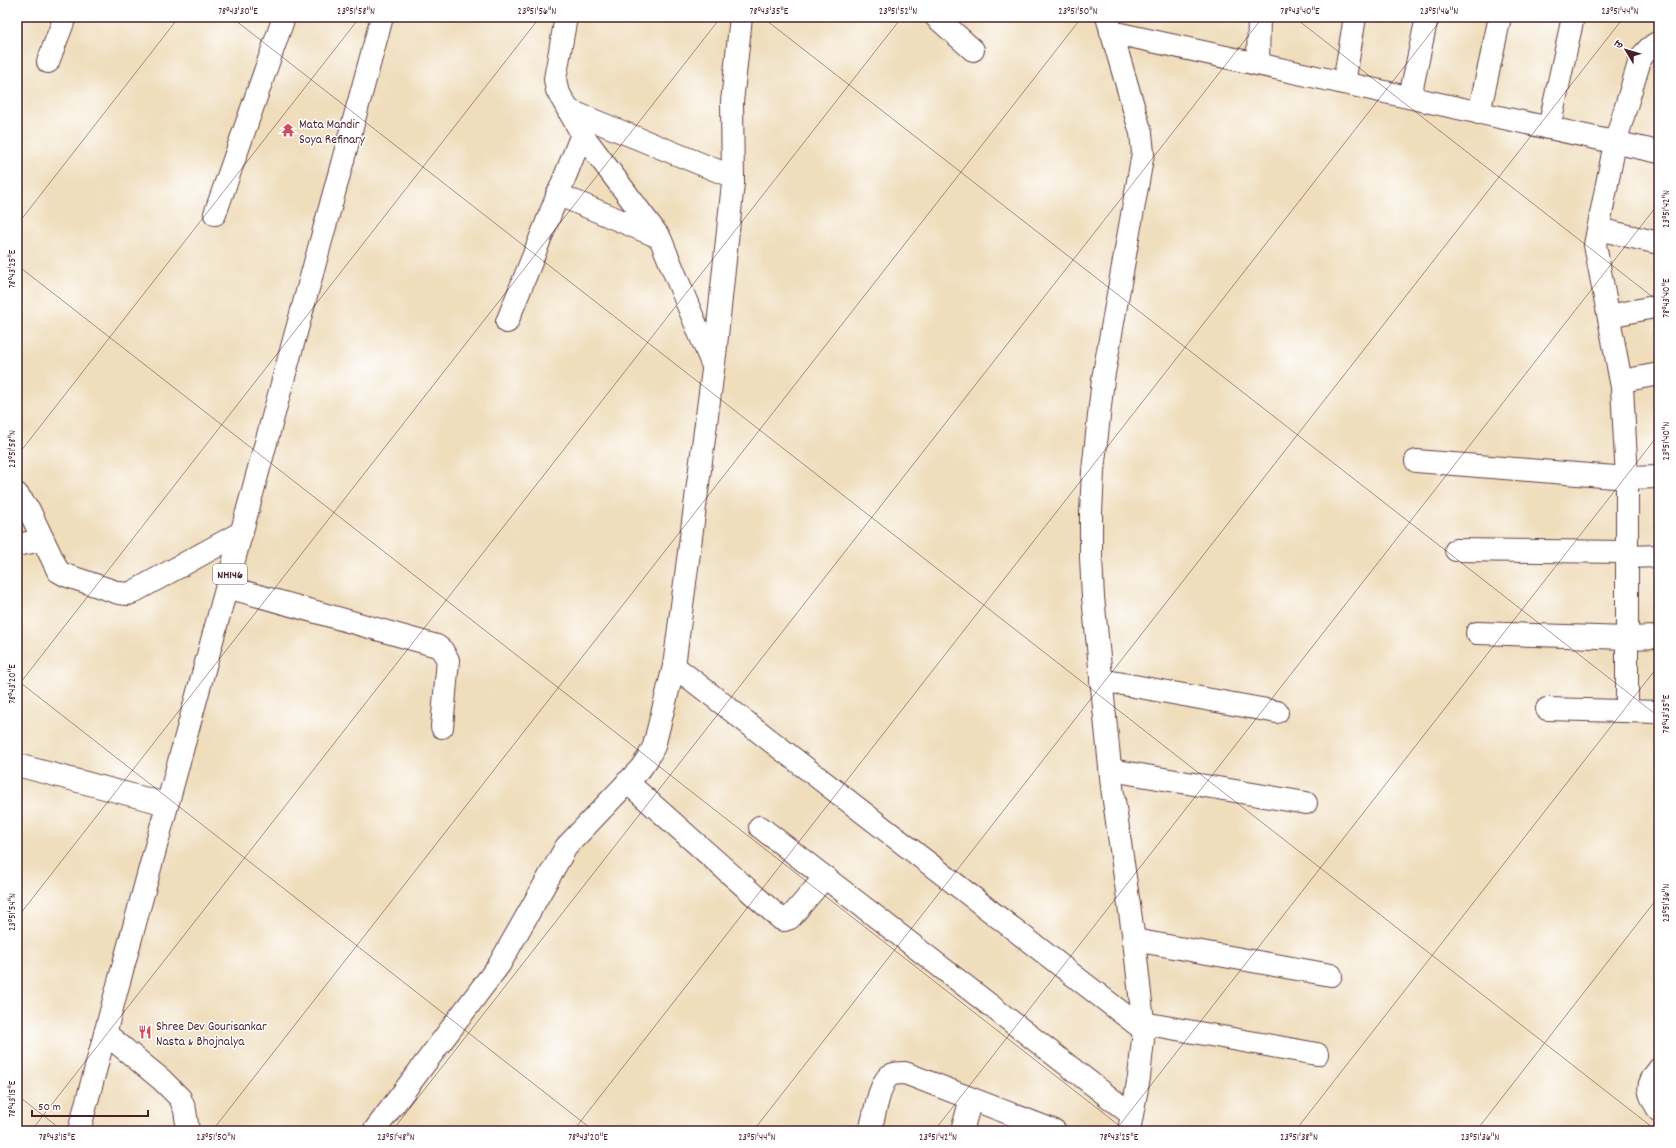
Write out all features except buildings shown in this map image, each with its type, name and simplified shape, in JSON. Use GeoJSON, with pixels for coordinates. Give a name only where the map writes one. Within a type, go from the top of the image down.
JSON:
{"type":"FeatureCollection","features":[{"type":"Feature","properties":{"kind":"main road"},"geometry":{"type":"LineString","coordinates":[[48,62],[65,17]]}},
{"type":"Feature","properties":{"kind":"main road"},"geometry":{"type":"LineString","coordinates":[[215,214],[284,17]]}},
{"type":"Feature","properties":{"kind":"main road","name":"NH146"},"geometry":{"type":"LineString","coordinates":[[79,1131],[166,804],[227,587],[382,17]]}},
{"type":"Feature","properties":{"kind":"main road"},"geometry":{"type":"LineString","coordinates":[[566,17],[555,84],[558,94],[582,134],[660,238],[713,367]]}},
{"type":"Feature","properties":{"kind":"main road"},"geometry":{"type":"LineString","coordinates":[[374,1131],[499,965],[563,852],[645,762],[654,746],[674,666],[713,367],[733,177],[732,108],[741,17]]}},
{"type":"Feature","properties":{"kind":"main road"},"geometry":{"type":"LineString","coordinates":[[936,17],[973,50]]}},
{"type":"Feature","properties":{"kind":"main road"},"geometry":{"type":"LineString","coordinates":[[1258,64],[1259,17]]}},
{"type":"Feature","properties":{"kind":"main road"},"geometry":{"type":"LineString","coordinates":[[1344,83],[1355,17]]}},
{"type":"Feature","properties":{"kind":"main road"},"geometry":{"type":"LineString","coordinates":[[1410,97],[1427,17]]}},
{"type":"Feature","properties":{"kind":"main road"},"geometry":{"type":"LineString","coordinates":[[1478,113],[1500,17]]}},
{"type":"Feature","properties":{"kind":"main road"},"geometry":{"type":"LineString","coordinates":[[1549,128],[1573,17]]}},
{"type":"Feature","properties":{"kind":"main road"},"geometry":{"type":"LineString","coordinates":[[1109,24],[1258,64],[1659,152]]}},
{"type":"Feature","properties":{"kind":"main road"},"geometry":{"type":"LineString","coordinates":[[760,826],[1130,1123],[1140,1071],[1143,1026],[1134,940],[1111,770],[1101,680],[1091,558],[1093,471],[1103,379],[1143,153],[1141,133],[1109,24]]}},
{"type":"Feature","properties":{"kind":"main road"},"geometry":{"type":"LineString","coordinates":[[1627,711],[1627,478],[1622,382],[1596,252],[1598,229],[1615,143],[1640,60],[1644,52],[1659,42]]}},
{"type":"Feature","properties":{"kind":"main road"},"geometry":{"type":"LineString","coordinates":[[568,110],[733,177]]}},
{"type":"Feature","properties":{"kind":"main road"},"geometry":{"type":"LineString","coordinates":[[507,322],[582,134]]}},
{"type":"Feature","properties":{"kind":"main road"},"geometry":{"type":"LineString","coordinates":[[557,194],[660,238]]}},
{"type":"Feature","properties":{"kind":"main road"},"geometry":{"type":"LineString","coordinates":[[1598,229],[1659,243]]}},
{"type":"Feature","properties":{"kind":"main road"},"geometry":{"type":"LineString","coordinates":[[1609,316],[1659,306]]}},
{"type":"Feature","properties":{"kind":"main road"},"geometry":{"type":"LineString","coordinates":[[1622,382],[1659,374]]}},
{"type":"Feature","properties":{"kind":"main road"},"geometry":{"type":"LineString","coordinates":[[1416,462],[1627,478],[1659,477]]}},
{"type":"Feature","properties":{"kind":"main road"},"geometry":{"type":"LineString","coordinates":[[17,494],[29,510],[56,569],[61,573],[124,594],[133,592],[242,532]]}},
{"type":"Feature","properties":{"kind":"main road"},"geometry":{"type":"LineString","coordinates":[[17,545],[42,540]]}},
{"type":"Feature","properties":{"kind":"main road"},"geometry":{"type":"LineString","coordinates":[[1456,550],[1659,556]]}},
{"type":"Feature","properties":{"kind":"main road"},"geometry":{"type":"LineString","coordinates":[[227,587],[437,646],[442,650],[448,660],[442,728]]}},
{"type":"Feature","properties":{"kind":"main road"},"geometry":{"type":"LineString","coordinates":[[1477,633],[1627,638],[1659,637]]}},
{"type":"Feature","properties":{"kind":"main road"},"geometry":{"type":"LineString","coordinates":[[674,666],[1143,1026],[1317,1054]]}},
{"type":"Feature","properties":{"kind":"main road"},"geometry":{"type":"LineString","coordinates":[[1101,680],[1277,712]]}},
{"type":"Feature","properties":{"kind":"main road"},"geometry":{"type":"LineString","coordinates":[[1547,709],[1659,712]]}},
{"type":"Feature","properties":{"kind":"main road"},"geometry":{"type":"LineString","coordinates":[[17,765],[166,804]]}},
{"type":"Feature","properties":{"kind":"main road"},"geometry":{"type":"LineString","coordinates":[[1111,770],[1306,803]]}},
{"type":"Feature","properties":{"kind":"main road"},"geometry":{"type":"LineString","coordinates":[[627,782],[781,919],[784,920],[790,918],[825,877]]}},
{"type":"Feature","properties":{"kind":"main road"},"geometry":{"type":"LineString","coordinates":[[1134,940],[1331,975]]}},
{"type":"Feature","properties":{"kind":"main road"},"geometry":{"type":"LineString","coordinates":[[105,1033],[162,1080],[180,1098],[185,1110],[188,1131]]}},
{"type":"Feature","properties":{"kind":"main road"},"geometry":{"type":"LineString","coordinates":[[1659,1069],[1650,1080],[1649,1089],[1659,1110]]}},
{"type":"Feature","properties":{"kind":"main road"},"geometry":{"type":"LineString","coordinates":[[870,1131],[882,1086],[889,1076],[905,1073],[1055,1131]]}},
{"type":"Feature","properties":{"kind":"main road"},"geometry":{"type":"LineString","coordinates":[[962,1131],[971,1099]]}},
{"type":"Feature","properties":{"kind":"place","name":"Mata Mandir Soya Refinary"},"geometry":{"type":"Point","coordinates":[288,130]}},
{"type":"Feature","properties":{"kind":"place","name":"Shree Dev Gourisankar Nasta & Bhojnalya"},"geometry":{"type":"Point","coordinates":[145,1032]}}]}
